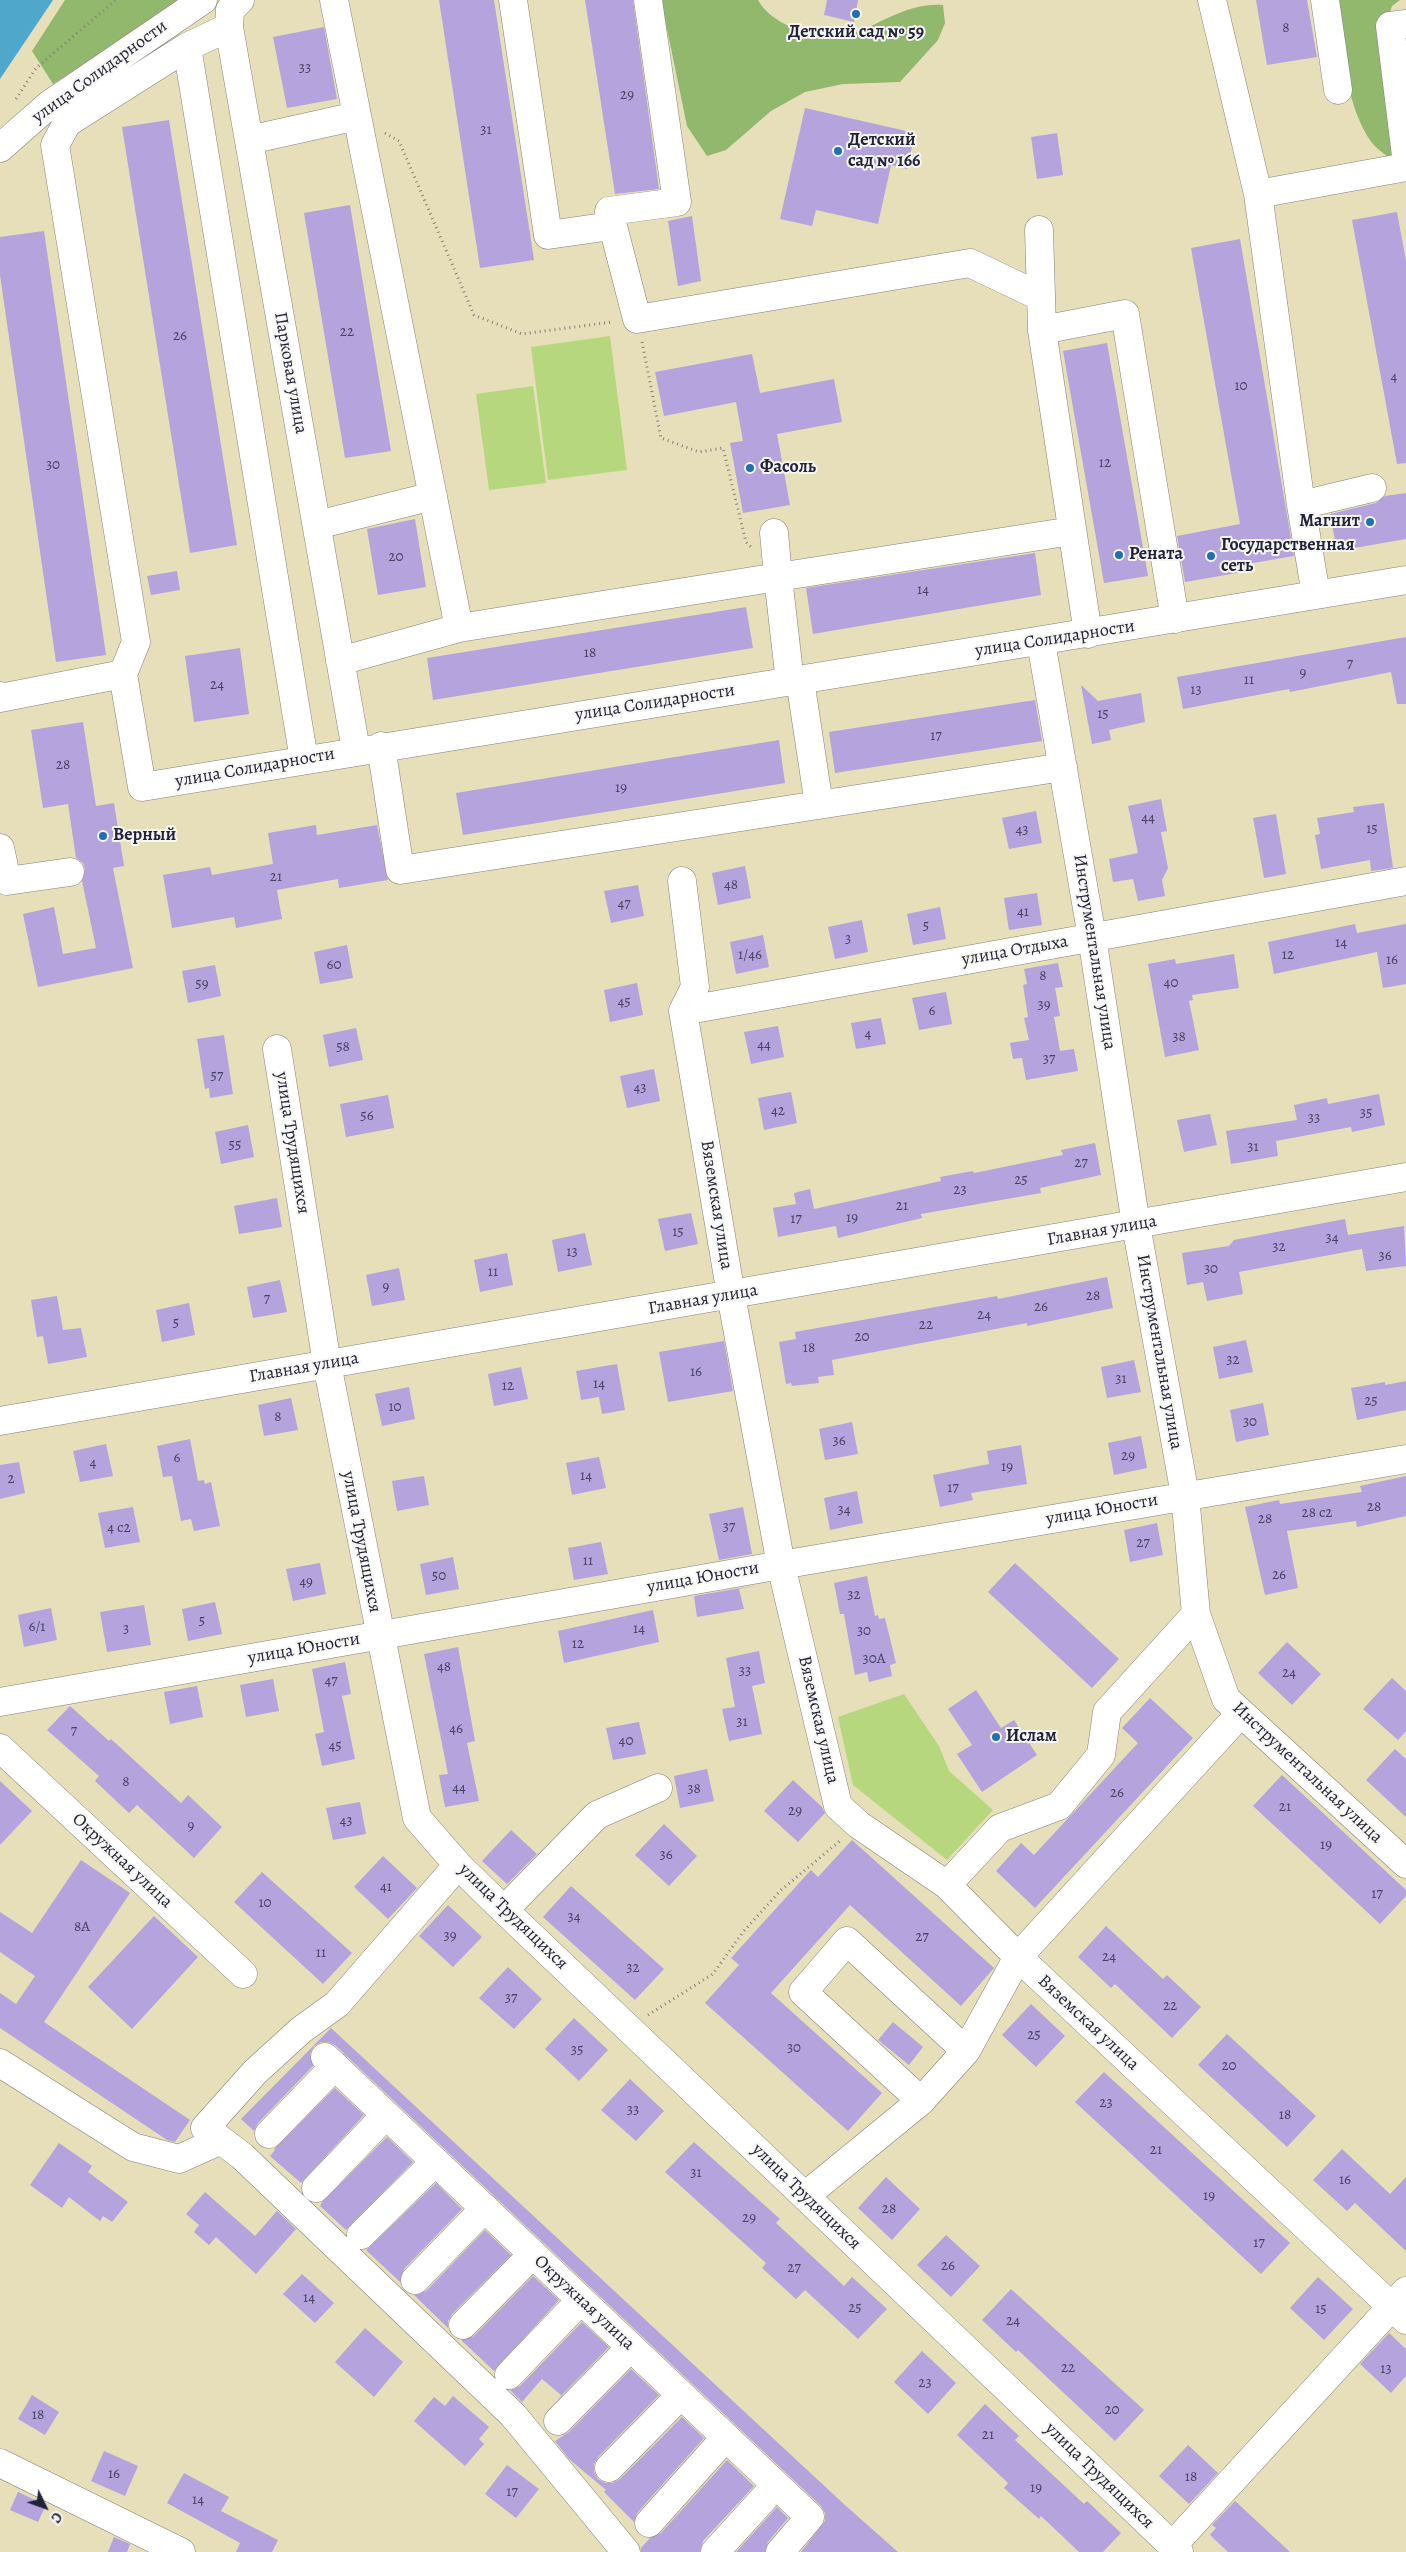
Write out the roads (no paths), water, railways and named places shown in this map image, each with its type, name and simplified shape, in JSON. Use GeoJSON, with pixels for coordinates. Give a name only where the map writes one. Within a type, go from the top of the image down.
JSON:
{"type":"FeatureCollection","features":[{"type":"Feature","properties":{"kind":"street","name":"улица Солидарности"},"geometry":{"type":"LineString","coordinates":[[0,148],[50,104],[203,0]]}},
{"type":"Feature","properties":{"kind":"street","name":"Парковая улица"},"geometry":{"type":"LineString","coordinates":[[240,0],[230,10],[229,28],[340,661],[369,748],[400,870],[819,805]]}},
{"type":"Feature","properties":{"kind":"street"},"geometry":{"type":"LineString","coordinates":[[334,0],[459,628]]}},
{"type":"Feature","properties":{"kind":"street"},"geometry":{"type":"LineString","coordinates":[[513,0],[548,235],[611,226]]}},
{"type":"Feature","properties":{"kind":"street"},"geometry":{"type":"LineString","coordinates":[[648,0],[677,202],[608,211],[637,319],[970,263],[1040,297]]}},
{"type":"Feature","properties":{"kind":"street"},"geometry":{"type":"LineString","coordinates":[[1212,0],[1258,194],[1301,505],[1316,595]]}},
{"type":"Feature","properties":{"kind":"street"},"geometry":{"type":"LineString","coordinates":[[1325,0],[1338,90]]}},
{"type":"Feature","properties":{"kind":"street"},"geometry":{"type":"LineString","coordinates":[[1406,24],[1390,26],[1406,156]]}},
{"type":"Feature","properties":{"kind":"street"},"geometry":{"type":"LineString","coordinates":[[0,698],[122,674],[136,642],[54,145],[67,123],[187,47],[229,28]]}},
{"type":"Feature","properties":{"kind":"street"},"geometry":{"type":"LineString","coordinates":[[187,47],[304,760]]}},
{"type":"Feature","properties":{"kind":"street"},"geometry":{"type":"LineString","coordinates":[[249,140],[357,116]]}},
{"type":"Feature","properties":{"kind":"street"},"geometry":{"type":"LineString","coordinates":[[1258,194],[1406,167]]}},
{"type":"Feature","properties":{"kind":"street"},"geometry":{"type":"LineString","coordinates":[[1040,230],[1042,330],[1088,634]]}},
{"type":"Feature","properties":{"kind":"street"},"geometry":{"type":"LineString","coordinates":[[1042,330],[1125,314],[1175,619]]}},
{"type":"Feature","properties":{"kind":"street"},"geometry":{"type":"LineString","coordinates":[[1301,505],[1372,488]]}},
{"type":"Feature","properties":{"kind":"street"},"geometry":{"type":"LineString","coordinates":[[317,525],[432,496]]}},
{"type":"Feature","properties":{"kind":"street"},"geometry":{"type":"LineString","coordinates":[[340,661],[459,628],[1072,531]]}},
{"type":"Feature","properties":{"kind":"street"},"geometry":{"type":"LineString","coordinates":[[763,541],[778,577],[795,681],[819,805],[1063,767]]}},
{"type":"Feature","properties":{"kind":"street","name":"улица Солидарности"},"geometry":{"type":"LineString","coordinates":[[122,674],[142,787],[369,748],[1041,642],[1406,580]]}},
{"type":"Feature","properties":{"kind":"street","name":"Инструментальная улица"},"geometry":{"type":"LineString","coordinates":[[1041,642],[1092,938],[1136,1225],[1185,1496],[1196,1614],[1226,1699],[1406,1864]]}},
{"type":"Feature","properties":{"kind":"street"},"geometry":{"type":"LineString","coordinates":[[0,848],[7,881],[70,872]]}},
{"type":"Feature","properties":{"kind":"street"},"geometry":{"type":"LineString","coordinates":[[682,881],[695,987],[683,1012]]}},
{"type":"Feature","properties":{"kind":"street","name":"улица Отдыха"},"geometry":{"type":"LineString","coordinates":[[683,1012],[1406,881]]}},
{"type":"Feature","properties":{"kind":"street","name":"Вяземская улица"},"geometry":{"type":"LineString","coordinates":[[683,1012],[731,1295],[781,1565],[838,1806],[859,1824],[947,1885],[1018,1957],[1401,2306]]}},
{"type":"Feature","properties":{"kind":"street","name":"улица Трудящихся"},"geometry":{"type":"LineString","coordinates":[[277,1049],[327,1364],[379,1636],[417,1818],[458,1865],[504,1910],[629,2026],[1175,2549]]}},
{"type":"Feature","properties":{"kind":"street","name":"Главная улица"},"geometry":{"type":"LineString","coordinates":[[0,1421],[1406,1177]]}},
{"type":"Feature","properties":{"kind":"street","name":"улица Юности"},"geometry":{"type":"LineString","coordinates":[[0,1702],[781,1565],[1406,1459]]}},
{"type":"Feature","properties":{"kind":"street"},"geometry":{"type":"LineString","coordinates":[[947,1885],[1000,1828],[1059,1806],[1101,1755],[1107,1712],[1196,1614]]}},
{"type":"Feature","properties":{"kind":"street"},"geometry":{"type":"LineString","coordinates":[[805,2196],[921,2101],[966,2051],[1018,1957],[1241,1712]]}},
{"type":"Feature","properties":{"kind":"street","name":"Окружная улица"},"geometry":{"type":"LineString","coordinates":[[0,1748],[243,1974]]}},
{"type":"Feature","properties":{"kind":"street"},"geometry":{"type":"LineString","coordinates":[[504,1910],[597,1815],[658,1788]]}},
{"type":"Feature","properties":{"kind":"street"},"geometry":{"type":"LineString","coordinates":[[0,2063],[133,2147],[179,2159],[213,2134],[255,2072],[301,2030],[342,1998],[458,1865]]}},
{"type":"Feature","properties":{"kind":"street"},"geometry":{"type":"LineString","coordinates":[[921,2101],[803,1992],[847,1941],[966,2051]]}},
{"type":"Feature","properties":{"kind":"street","name":"Окружная улица"},"geometry":{"type":"LineString","coordinates":[[269,2134],[330,2061],[810,2517],[780,2552]]}},
{"type":"Feature","properties":{"kind":"street"},"geometry":{"type":"LineString","coordinates":[[316,2188],[386,2115]]}},
{"type":"Feature","properties":{"kind":"street"},"geometry":{"type":"LineString","coordinates":[[213,2134],[242,2156],[513,2415],[626,2552]]}},
{"type":"Feature","properties":{"kind":"street"},"geometry":{"type":"LineString","coordinates":[[361,2235],[435,2162]]}},
{"type":"Feature","properties":{"kind":"street"},"geometry":{"type":"LineString","coordinates":[[415,2280],[485,2208]]}},
{"type":"Feature","properties":{"kind":"street"},"geometry":{"type":"LineString","coordinates":[[463,2324],[533,2254]]}},
{"type":"Feature","properties":{"kind":"street"},"geometry":{"type":"LineString","coordinates":[[509,2374],[581,2300]]}},
{"type":"Feature","properties":{"kind":"street"},"geometry":{"type":"LineString","coordinates":[[1175,2549],[1401,2306]]}},
{"type":"Feature","properties":{"kind":"street"},"geometry":{"type":"LineString","coordinates":[[558,2421],[631,2347]]}},
{"type":"Feature","properties":{"kind":"street"},"geometry":{"type":"LineString","coordinates":[[609,2468],[681,2395]]}},
{"type":"Feature","properties":{"kind":"street"},"geometry":{"type":"LineString","coordinates":[[649,2523],[726,2437]]}},
{"type":"Feature","properties":{"kind":"street"},"geometry":{"type":"LineString","coordinates":[[0,2463],[181,2552]]}},
{"type":"Feature","properties":{"kind":"street"},"geometry":{"type":"LineString","coordinates":[[715,2552],[776,2485]]}},
{"type":"Feature","properties":{"kind":"water"},"geometry":{"type":"Polygon","coordinates":[[[0,0],[53,0],[0,79],[0,0]]]}},
{"type":"Feature","properties":{"kind":"place","name":"Детский сад № 59"},"geometry":{"type":"Point","coordinates":[856,14]}},
{"type":"Feature","properties":{"kind":"place","name":"Детский сад № 166"},"geometry":{"type":"Point","coordinates":[838,151]}},
{"type":"Feature","properties":{"kind":"place","name":"Фасоль"},"geometry":{"type":"Point","coordinates":[750,468]}},
{"type":"Feature","properties":{"kind":"place","name":"Магнит"},"geometry":{"type":"Point","coordinates":[1370,522]}},
{"type":"Feature","properties":{"kind":"place","name":"Рената"},"geometry":{"type":"Point","coordinates":[1119,555]}},
{"type":"Feature","properties":{"kind":"place","name":"Государственная сеть"},"geometry":{"type":"Point","coordinates":[1211,556]}},
{"type":"Feature","properties":{"kind":"place","name":"Верный"},"geometry":{"type":"Point","coordinates":[103,836]}},
{"type":"Feature","properties":{"kind":"place","name":"Ислам"},"geometry":{"type":"Point","coordinates":[996,1737]}}]}
